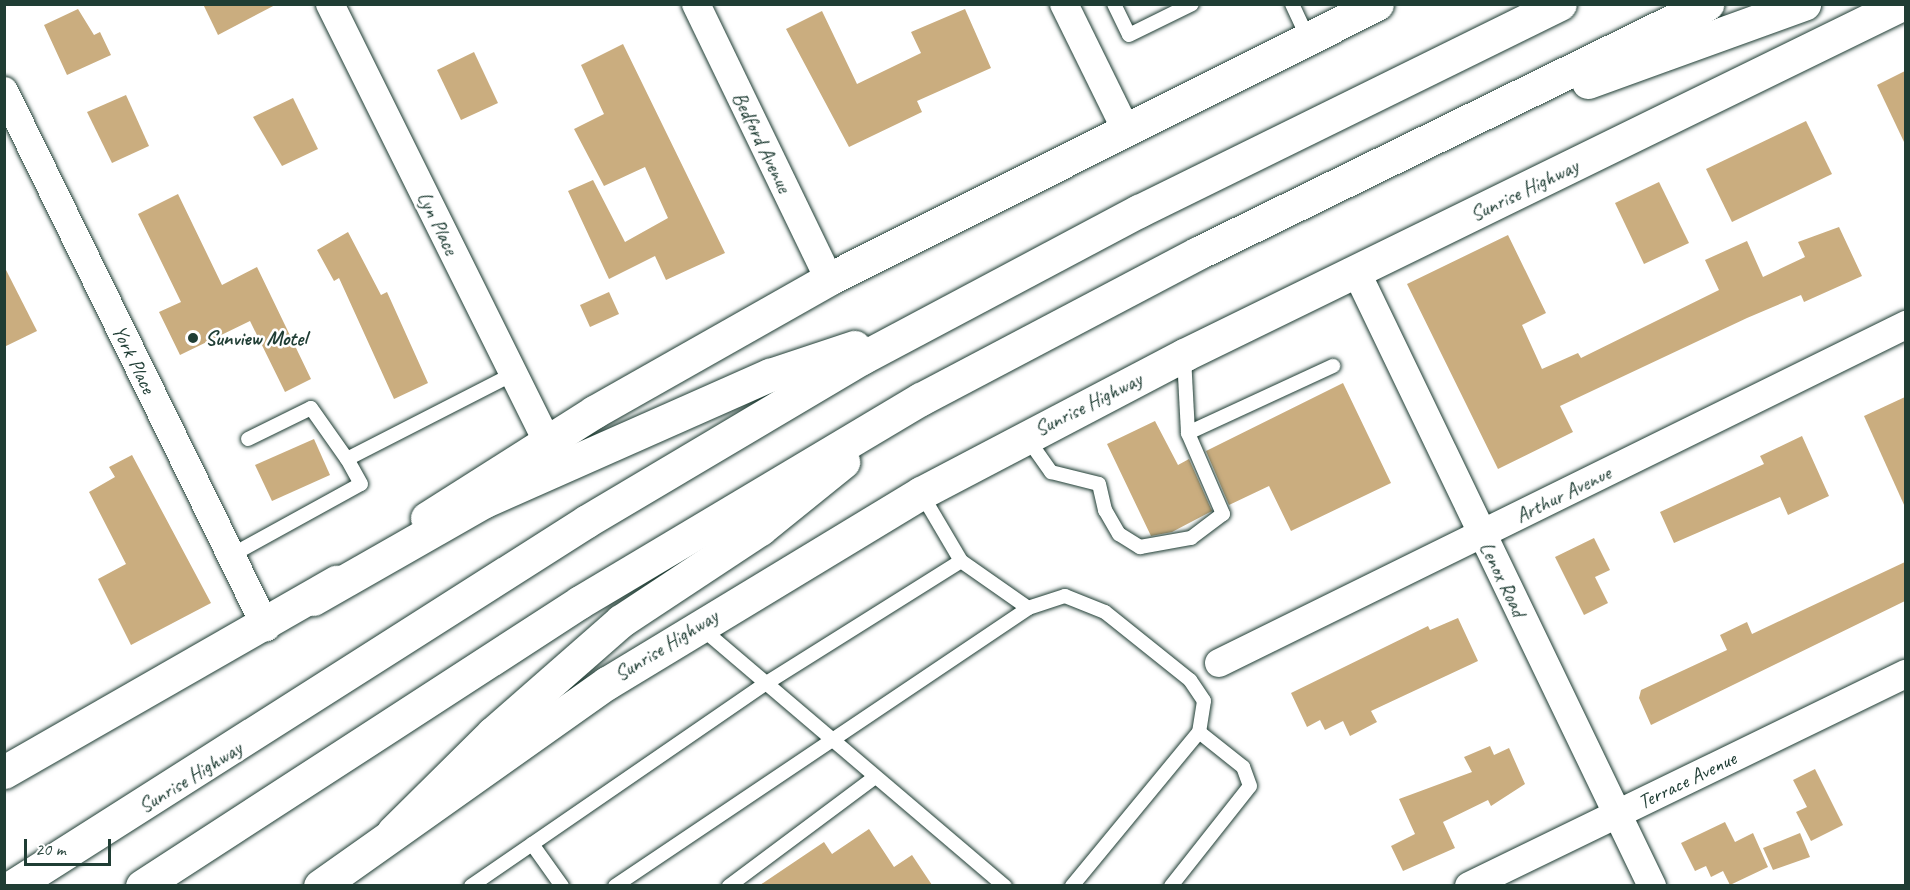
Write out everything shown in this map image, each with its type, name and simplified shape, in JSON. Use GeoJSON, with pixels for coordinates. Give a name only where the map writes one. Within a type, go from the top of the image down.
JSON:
{"type":"FeatureCollection","features":[{"type":"Feature","properties":{"kind":"main road"},"geometry":{"type":"LineString","coordinates":[[313,599],[377,550],[547,441],[830,279],[1125,128],[1377,4]]}},
{"type":"Feature","properties":{"kind":"main road"},"geometry":{"type":"LineString","coordinates":[[1518,25],[1550,4]]}},
{"type":"Feature","properties":{"kind":"main road","name":"Sunrise Highway"},"geometry":{"type":"LineString","coordinates":[[14,885],[586,521],[933,320],[1139,211],[1560,4]]}},
{"type":"Feature","properties":{"kind":"main road"},"geometry":{"type":"LineString","coordinates":[[142,885],[618,578],[921,399],[1188,258],[1707,4]]}},
{"type":"Feature","properties":{"kind":"main road"},"geometry":{"type":"LineString","coordinates":[[1445,133],[1804,4]]}},
{"type":"Feature","properties":{"kind":"main road","name":"Sunrise Highway"},"geometry":{"type":"LineString","coordinates":[[320,885],[393,832],[698,625],[921,493],[1184,355],[1902,4]]}},
{"type":"Feature","properties":{"kind":"main road"},"geometry":{"type":"LineString","coordinates":[[4,772],[266,627],[485,501],[770,375],[933,320]]}},
{"type":"Feature","properties":{"kind":"main road"},"geometry":{"type":"LineString","coordinates":[[393,832],[493,733],[621,621],[760,529],[921,399]]}},
{"type":"Feature","properties":{"kind":"street","name":"Lyn Place"},"geometry":{"type":"LineString","coordinates":[[330,4],[547,441]]}},
{"type":"Feature","properties":{"kind":"street","name":"Bedford Avenue"},"geometry":{"type":"LineString","coordinates":[[696,4],[830,279]]}},
{"type":"Feature","properties":{"kind":"street"},"geometry":{"type":"LineString","coordinates":[[1064,4],[1125,128]]}},
{"type":"Feature","properties":{"kind":"street","name":"York Place"},"geometry":{"type":"LineString","coordinates":[[4,91],[266,627]]}},
{"type":"Feature","properties":{"kind":"street","name":"Lenox Road"},"geometry":{"type":"LineString","coordinates":[[1356,271],[1652,885]]}},
{"type":"Feature","properties":{"kind":"street","name":"Arthur Avenue"},"geometry":{"type":"LineString","coordinates":[[1220,663],[1905,325]]}},
{"type":"Feature","properties":{"kind":"street","name":"Terrace Avenue"},"geometry":{"type":"LineString","coordinates":[[1469,885],[1905,674]]}},
{"type":"Feature","properties":{"kind":"lane"},"geometry":{"type":"LineString","coordinates":[[1114,4],[1129,35],[1192,4]]}},
{"type":"Feature","properties":{"kind":"lane"},"geometry":{"type":"LineString","coordinates":[[1292,4],[1308,38]]}},
{"type":"Feature","properties":{"kind":"lane"},"geometry":{"type":"LineString","coordinates":[[1026,436],[1051,472],[1099,484],[1105,510],[1119,534],[1140,547],[1160,547],[1191,538],[1223,514],[1188,433],[1184,355]]}},
{"type":"Feature","properties":{"kind":"lane"},"geometry":{"type":"LineString","coordinates":[[1188,433],[1333,366]]}},
{"type":"Feature","properties":{"kind":"lane"},"geometry":{"type":"LineString","coordinates":[[347,459],[513,374]]}},
{"type":"Feature","properties":{"kind":"lane"},"geometry":{"type":"LineString","coordinates":[[230,556],[362,484],[311,408],[248,439]]}},
{"type":"Feature","properties":{"kind":"lane"},"geometry":{"type":"LineString","coordinates":[[921,493],[961,561],[1028,608]]}},
{"type":"Feature","properties":{"kind":"lane"},"geometry":{"type":"LineString","coordinates":[[471,885],[765,684],[961,561]]}},
{"type":"Feature","properties":{"kind":"lane"},"geometry":{"type":"LineString","coordinates":[[615,885],[1028,608],[1065,596],[1105,612],[1190,680],[1204,701],[1199,732],[1072,885]]}},
{"type":"Feature","properties":{"kind":"lane"},"geometry":{"type":"LineString","coordinates":[[698,625],[1005,885]]}},
{"type":"Feature","properties":{"kind":"lane"},"geometry":{"type":"LineString","coordinates":[[1171,885],[1250,786],[1243,767],[1199,732]]}},
{"type":"Feature","properties":{"kind":"lane"},"geometry":{"type":"LineString","coordinates":[[729,885],[875,777]]}},
{"type":"Feature","properties":{"kind":"lane"},"geometry":{"type":"LineString","coordinates":[[532,844],[562,885]]}},
{"type":"Feature","properties":{"kind":"building"},"geometry":{"type":"Polygon","coordinates":[[[203,4],[277,4],[218,35],[203,4]]]}},
{"type":"Feature","properties":{"kind":"building"},"geometry":{"type":"Polygon","coordinates":[[[78,9],[94,35],[100,32],[111,55],[67,75],[44,25],[78,9]]]}},
{"type":"Feature","properties":{"kind":"building"},"geometry":{"type":"Polygon","coordinates":[[[965,9],[991,68],[917,101],[922,112],[849,147],[786,29],[822,11],[857,84],[921,53],[911,32],[965,9]]]}},
{"type":"Feature","properties":{"kind":"building"},"geometry":{"type":"Polygon","coordinates":[[[623,44],[725,253],[666,280],[655,256],[609,279],[568,191],[593,180],[625,242],[668,218],[645,167],[604,186],[574,129],[604,114],[581,65],[623,44]]]}},
{"type":"Feature","properties":{"kind":"building"},"geometry":{"type":"Polygon","coordinates":[[[474,52],[498,103],[461,120],[437,70],[474,52]]]}},
{"type":"Feature","properties":{"kind":"building"},"geometry":{"type":"Polygon","coordinates":[[[1905,71],[1905,144],[1877,85],[1905,71]]]}},
{"type":"Feature","properties":{"kind":"building"},"geometry":{"type":"Polygon","coordinates":[[[126,95],[149,146],[112,163],[87,112],[126,95]]]}},
{"type":"Feature","properties":{"kind":"building"},"geometry":{"type":"Polygon","coordinates":[[[293,98],[318,149],[282,166],[253,117],[293,98]]]}},
{"type":"Feature","properties":{"kind":"building"},"geometry":{"type":"Polygon","coordinates":[[[1806,121],[1832,174],[1732,222],[1706,169],[1806,121]]]}},
{"type":"Feature","properties":{"kind":"building"},"geometry":{"type":"Polygon","coordinates":[[[1659,182],[1689,243],[1644,264],[1615,203],[1659,182]]]}},
{"type":"Feature","properties":{"kind":"building"},"geometry":{"type":"Polygon","coordinates":[[[178,194],[222,285],[257,267],[311,379],[285,392],[250,321],[180,355],[159,312],[181,302],[138,214],[178,194]]]}},
{"type":"Feature","properties":{"kind":"building"},"geometry":{"type":"Polygon","coordinates":[[[1839,227],[1862,276],[1804,302],[1801,295],[1747,318],[1560,406],[1573,432],[1498,469],[1407,284],[1508,235],[1546,313],[1522,325],[1542,369],[1578,353],[1581,358],[1719,290],[1705,260],[1747,241],[1763,277],[1805,257],[1798,242],[1839,227]]]}},
{"type":"Feature","properties":{"kind":"building"},"geometry":{"type":"Polygon","coordinates":[[[348,232],[381,295],[387,292],[428,383],[394,399],[339,278],[334,281],[317,250],[348,232]]]}},
{"type":"Feature","properties":{"kind":"building"},"geometry":{"type":"Polygon","coordinates":[[[4,266],[37,331],[4,347],[4,266]]]}},
{"type":"Feature","properties":{"kind":"building"},"geometry":{"type":"Polygon","coordinates":[[[609,292],[619,314],[590,327],[580,305],[609,292]]]}},
{"type":"Feature","properties":{"kind":"building"},"geometry":{"type":"Polygon","coordinates":[[[1343,383],[1391,483],[1291,531],[1269,486],[1229,505],[1206,451],[1343,383]]]}},
{"type":"Feature","properties":{"kind":"building"},"geometry":{"type":"Polygon","coordinates":[[[1905,397],[1905,507],[1864,416],[1905,397]]]}},
{"type":"Feature","properties":{"kind":"building"},"geometry":{"type":"Polygon","coordinates":[[[1155,421],[1178,465],[1189,459],[1212,511],[1172,532],[1151,536],[1107,444],[1155,421]]]}},
{"type":"Feature","properties":{"kind":"building"},"geometry":{"type":"Polygon","coordinates":[[[1802,436],[1829,496],[1788,515],[1780,497],[1674,543],[1660,512],[1764,464],[1760,456],[1802,436]]]}},
{"type":"Feature","properties":{"kind":"building"},"geometry":{"type":"Polygon","coordinates":[[[314,439],[330,475],[272,501],[255,465],[314,439]]]}},
{"type":"Feature","properties":{"kind":"building"},"geometry":{"type":"Polygon","coordinates":[[[132,455],[211,603],[131,645],[98,579],[126,564],[89,492],[115,477],[109,467],[132,455]]]}},
{"type":"Feature","properties":{"kind":"building"},"geometry":{"type":"Polygon","coordinates":[[[1594,538],[1610,570],[1595,577],[1608,603],[1584,615],[1555,557],[1594,538]]]}},
{"type":"Feature","properties":{"kind":"building"},"geometry":{"type":"Polygon","coordinates":[[[1905,562],[1905,601],[1651,725],[1639,698],[1641,690],[1727,650],[1720,635],[1747,622],[1752,634],[1905,562]]]}},
{"type":"Feature","properties":{"kind":"building"},"geometry":{"type":"Polygon","coordinates":[[[1458,618],[1478,661],[1371,711],[1377,722],[1350,736],[1343,721],[1325,730],[1320,720],[1307,727],[1291,693],[1428,626],[1430,630],[1458,618]]]}},
{"type":"Feature","properties":{"kind":"building"},"geometry":{"type":"Polygon","coordinates":[[[1490,746],[1494,755],[1509,748],[1525,784],[1491,806],[1488,800],[1443,822],[1455,848],[1403,871],[1391,846],[1415,834],[1399,799],[1472,772],[1464,757],[1490,746]]]}},
{"type":"Feature","properties":{"kind":"building"},"geometry":{"type":"Polygon","coordinates":[[[1815,769],[1843,825],[1811,841],[1796,812],[1807,807],[1793,780],[1815,769]]]}},
{"type":"Feature","properties":{"kind":"building"},"geometry":{"type":"Polygon","coordinates":[[[1725,822],[1735,842],[1753,833],[1768,867],[1730,885],[1723,871],[1711,877],[1706,866],[1695,871],[1681,843],[1725,822]]]}},
{"type":"Feature","properties":{"kind":"building"},"geometry":{"type":"Polygon","coordinates":[[[869,829],[894,867],[912,855],[932,885],[760,885],[824,842],[832,854],[869,829]]]}},
{"type":"Feature","properties":{"kind":"building"},"geometry":{"type":"Polygon","coordinates":[[[1800,833],[1810,857],[1773,870],[1763,848],[1800,833]]]}},
{"type":"Feature","properties":{"kind":"place","name":"Sunview Motel"},"geometry":{"type":"Point","coordinates":[193,338]}}]}
